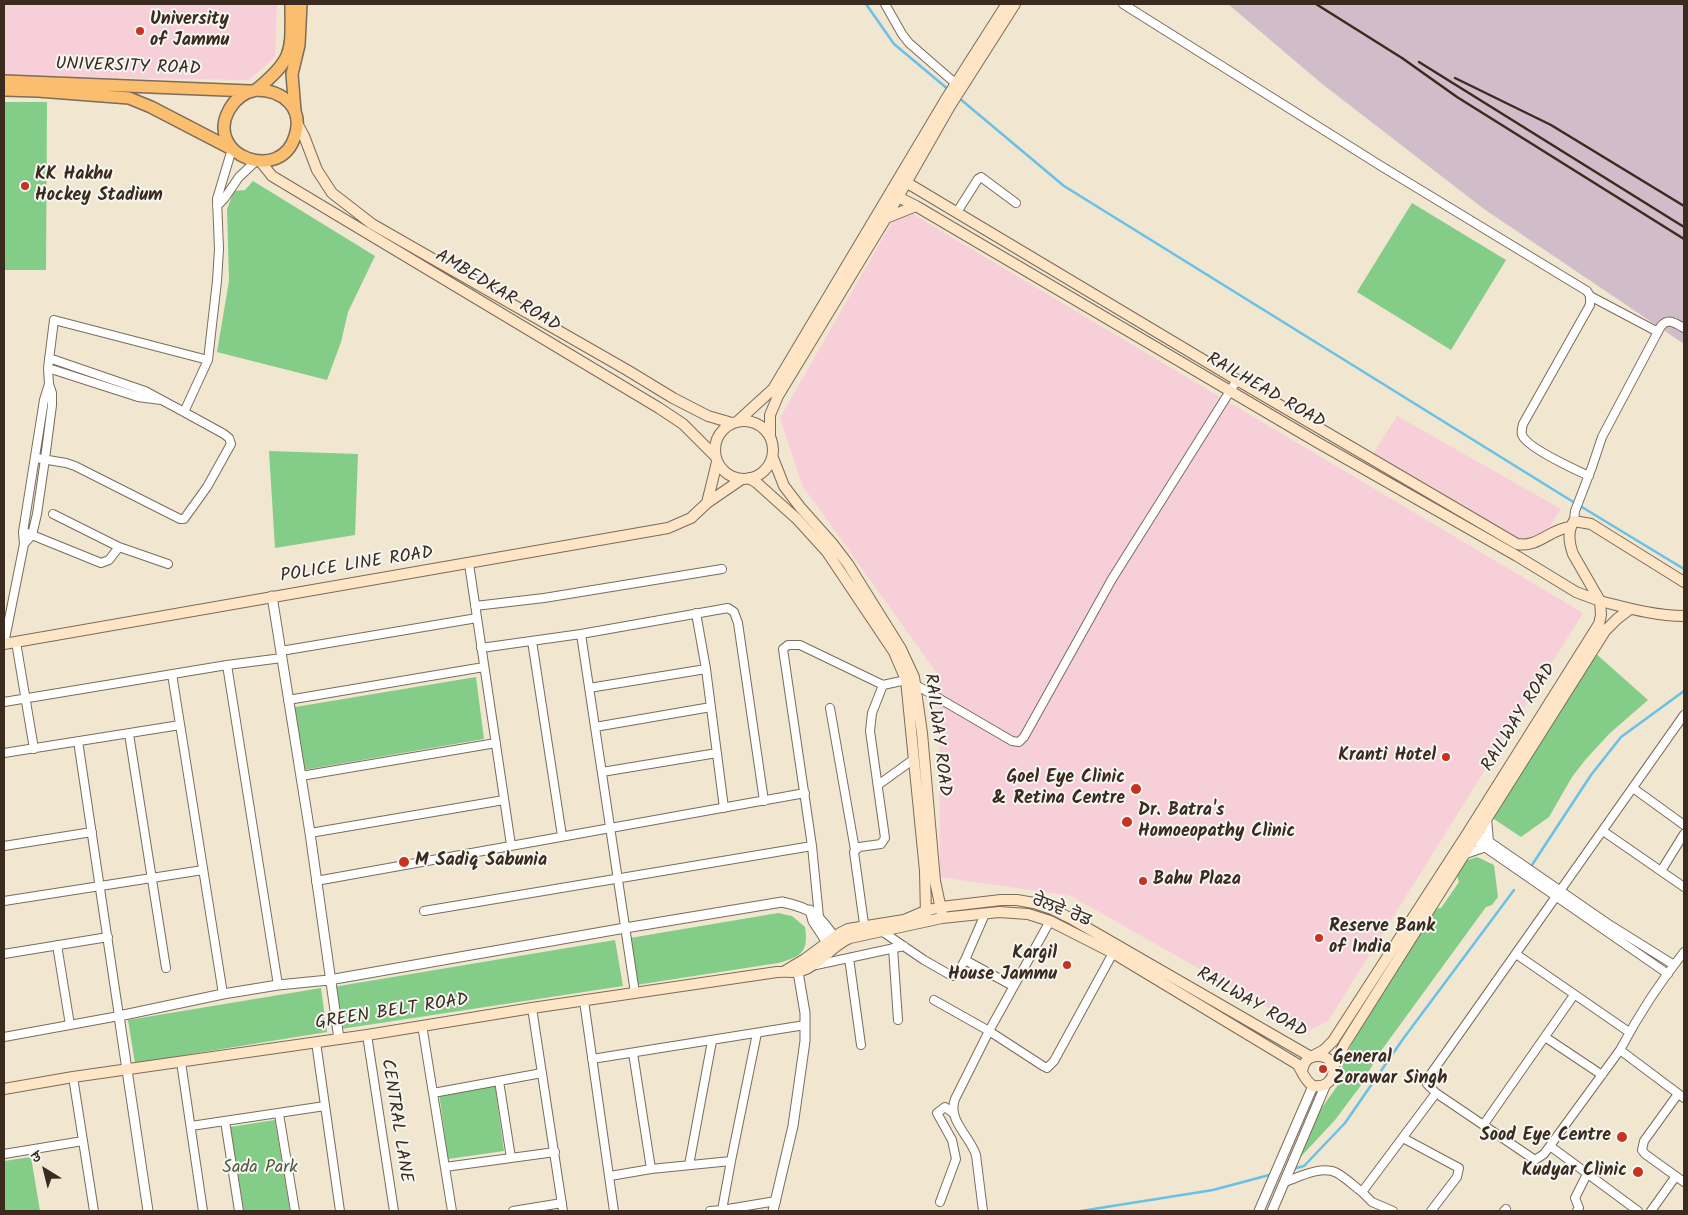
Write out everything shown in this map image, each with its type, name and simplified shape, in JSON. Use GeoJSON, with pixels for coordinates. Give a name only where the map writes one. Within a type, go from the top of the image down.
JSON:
{"type":"FeatureCollection","features":[{"type":"Feature","properties":{"kind":"main road"},"geometry":{"type":"LineString","coordinates":[[291,4],[291,44],[281,68],[238,99],[226,115],[225,134],[231,148],[242,156],[258,161],[275,159],[285,152],[293,141],[296,118],[292,74],[299,45],[300,4]]}},
{"type":"Feature","properties":{"kind":"main road"},"geometry":{"type":"LineString","coordinates":[[903,180],[914,169],[956,87],[1007,4]]}},
{"type":"Feature","properties":{"kind":"main road"},"geometry":{"type":"LineString","coordinates":[[956,87],[1015,4]]}},
{"type":"Feature","properties":{"kind":"main road","name":"UNIVERSITY ROAD"},"geometry":{"type":"LineString","coordinates":[[4,81],[122,91],[231,148]]}},
{"type":"Feature","properties":{"kind":"main road","name":"UNIVERSITY ROAD"},"geometry":{"type":"LineString","coordinates":[[4,90],[253,90]]}},
{"type":"Feature","properties":{"kind":"main road"},"geometry":{"type":"LineString","coordinates":[[253,90],[271,91],[280,94],[288,101],[317,170],[332,193],[372,224],[619,365],[673,398],[708,416],[735,422],[754,422],[763,427],[770,435]]}},
{"type":"Feature","properties":{"kind":"main road"},"geometry":{"type":"LineString","coordinates":[[707,503],[716,459],[716,441],[723,430],[773,389],[949,103]]}},
{"type":"Feature","properties":{"kind":"main road","name":"AMBEDKAR ROAD"},"geometry":{"type":"LineString","coordinates":[[258,161],[272,176],[659,408],[683,424],[716,459]]}},
{"type":"Feature","properties":{"kind":"main road"},"geometry":{"type":"LineString","coordinates":[[914,169],[922,192]]}},
{"type":"Feature","properties":{"kind":"main road","name":"RAILHEAD ROAD"},"geometry":{"type":"LineString","coordinates":[[903,180],[1237,380],[1517,544],[1530,544],[1540,541],[1573,520]]}},
{"type":"Feature","properties":{"kind":"main road"},"geometry":{"type":"LineString","coordinates":[[745,478],[757,476],[767,468],[772,458],[773,444],[770,435],[770,415],[778,396],[886,218],[894,195]]}},
{"type":"Feature","properties":{"kind":"main road","name":"RAILHEAD ROAD"},"geometry":{"type":"LineString","coordinates":[[894,195],[916,206],[1325,447],[1517,556],[1576,592],[1630,609],[1669,616],[1684,616]]}},
{"type":"Feature","properties":{"kind":"main road"},"geometry":{"type":"LineString","coordinates":[[886,218],[916,206]]}},
{"type":"Feature","properties":{"kind":"main road"},"geometry":{"type":"LineString","coordinates":[[1325,447],[1333,435]]}},
{"type":"Feature","properties":{"kind":"main road","name":"RAILWAY ROAD"},"geometry":{"type":"LineString","coordinates":[[772,458],[784,486],[848,564],[902,649],[911,668],[916,685],[922,733],[935,881],[942,918]]}},
{"type":"Feature","properties":{"kind":"main road"},"geometry":{"type":"LineString","coordinates":[[716,459],[721,467],[730,475],[757,483],[797,519],[828,552],[894,652],[906,680],[925,871],[925,911],[927,922]]}},
{"type":"Feature","properties":{"kind":"main road","name":"POLICE LINE ROAD"},"geometry":{"type":"LineString","coordinates":[[4,644],[668,528],[691,518],[707,503],[745,478]]}},
{"type":"Feature","properties":{"kind":"main road"},"geometry":{"type":"LineString","coordinates":[[1600,601],[1570,546],[1573,520],[1591,524],[1603,530],[1684,582]]}},
{"type":"Feature","properties":{"kind":"main road","name":"RAILWAY ROAD"},"geometry":{"type":"LineString","coordinates":[[785,971],[797,969],[848,929],[865,931],[941,907],[1009,900],[1034,903],[1070,918],[1311,1057],[1324,1050],[1333,1042],[1472,834],[1573,673],[1599,624],[1601,615],[1600,601]]}},
{"type":"Feature","properties":{"kind":"main road"},"geometry":{"type":"LineString","coordinates":[[1333,1068],[1327,1058],[1323,1056],[1311,1057],[1304,1064],[1302,1071],[1304,1078],[1313,1086],[1326,1084],[1333,1076],[1333,1068],[1344,1045],[1463,855],[1472,834],[1487,818],[1573,673],[1604,631],[1630,609]]}},
{"type":"Feature","properties":{"kind":"main road","name":"ਰੇਲਵੇ ਰੋਡ"},"geometry":{"type":"LineString","coordinates":[[865,931],[883,932],[942,918],[999,912],[1028,914],[1050,921],[1113,952],[1297,1064],[1302,1071]]}},
{"type":"Feature","properties":{"kind":"main road"},"geometry":{"type":"LineString","coordinates":[[797,969],[812,966],[833,942]]}},
{"type":"Feature","properties":{"kind":"main road","name":"GREEN BELT ROAD"},"geometry":{"type":"LineString","coordinates":[[4,1089],[73,1077],[367,1035],[532,1008],[785,971]]}},
{"type":"Feature","properties":{"kind":"street"},"geometry":{"type":"LineString","coordinates":[[885,4],[909,43],[956,87]]}},
{"type":"Feature","properties":{"kind":"street"},"geometry":{"type":"LineString","coordinates":[[1123,4],[1381,166],[1584,288],[1590,296],[1658,332]]}},
{"type":"Feature","properties":{"kind":"street"},"geometry":{"type":"LineString","coordinates":[[184,412],[208,360],[217,281],[218,191],[227,169],[231,148]]}},
{"type":"Feature","properties":{"kind":"street"},"geometry":{"type":"LineString","coordinates":[[217,206],[239,177],[258,161]]}},
{"type":"Feature","properties":{"kind":"street"},"geometry":{"type":"LineString","coordinates":[[957,212],[980,177],[1016,203]]}},
{"type":"Feature","properties":{"kind":"street"},"geometry":{"type":"LineString","coordinates":[[1589,476],[1532,446],[1523,436],[1522,430],[1523,424],[1584,318],[1590,305],[1590,296]]}},
{"type":"Feature","properties":{"kind":"street"},"geometry":{"type":"LineString","coordinates":[[24,544],[32,535],[45,459],[52,399],[48,368],[54,320],[208,360]]}},
{"type":"Feature","properties":{"kind":"street"},"geometry":{"type":"LineString","coordinates":[[1573,520],[1602,437],[1661,326],[1667,321],[1671,321],[1684,328]]}},
{"type":"Feature","properties":{"kind":"street"},"geometry":{"type":"LineString","coordinates":[[36,458],[75,466],[180,519],[184,519],[207,487],[231,444],[229,438],[224,434],[145,391],[49,358]]}},
{"type":"Feature","properties":{"kind":"street"},"geometry":{"type":"LineString","coordinates":[[48,368],[138,397],[161,400]]}},
{"type":"Feature","properties":{"kind":"street"},"geometry":{"type":"LineString","coordinates":[[916,685],[1012,741],[1020,742],[1112,579],[1237,380]]}},
{"type":"Feature","properties":{"kind":"street"},"geometry":{"type":"LineString","coordinates":[[4,644],[24,544],[23,532],[44,400],[49,384]]}},
{"type":"Feature","properties":{"kind":"street"},"geometry":{"type":"LineString","coordinates":[[52,514],[119,547],[168,564]]}},
{"type":"Feature","properties":{"kind":"street"},"geometry":{"type":"LineString","coordinates":[[23,532],[101,563],[110,560],[119,547]]}},
{"type":"Feature","properties":{"kind":"street"},"geometry":{"type":"LineString","coordinates":[[469,564],[511,845]]}},
{"type":"Feature","properties":{"kind":"street"},"geometry":{"type":"LineString","coordinates":[[475,606],[544,598],[722,569]]}},
{"type":"Feature","properties":{"kind":"street"},"geometry":{"type":"LineString","coordinates":[[272,596],[310,833],[329,980],[339,1038]]}},
{"type":"Feature","properties":{"kind":"street"},"geometry":{"type":"LineString","coordinates":[[481,648],[581,634],[728,608],[736,616],[764,801]]}},
{"type":"Feature","properties":{"kind":"street"},"geometry":{"type":"LineString","coordinates":[[696,614],[706,669],[724,808]]}},
{"type":"Feature","properties":{"kind":"street"},"geometry":{"type":"LineString","coordinates":[[4,702],[227,665],[477,618]]}},
{"type":"Feature","properties":{"kind":"street"},"geometry":{"type":"LineString","coordinates":[[581,634],[635,993]]}},
{"type":"Feature","properties":{"kind":"street"},"geometry":{"type":"LineString","coordinates":[[532,641],[562,836]]}},
{"type":"Feature","properties":{"kind":"street"},"geometry":{"type":"LineString","coordinates":[[16,642],[34,749]]}},
{"type":"Feature","properties":{"kind":"street"},"geometry":{"type":"LineString","coordinates":[[819,917],[805,793],[782,653],[784,648],[792,644],[800,645],[883,685],[906,680]]}},
{"type":"Feature","properties":{"kind":"street"},"geometry":{"type":"LineString","coordinates":[[227,665],[278,985]]}},
{"type":"Feature","properties":{"kind":"street"},"geometry":{"type":"LineString","coordinates":[[288,700],[484,667]]}},
{"type":"Feature","properties":{"kind":"street"},"geometry":{"type":"LineString","coordinates":[[589,688],[706,669]]}},
{"type":"Feature","properties":{"kind":"street"},"geometry":{"type":"LineString","coordinates":[[172,674],[223,994]]}},
{"type":"Feature","properties":{"kind":"street"},"geometry":{"type":"LineString","coordinates":[[855,850],[859,847],[881,844],[884,841],[870,731],[872,713],[883,685]]}},
{"type":"Feature","properties":{"kind":"street"},"geometry":{"type":"LineString","coordinates":[[595,727],[711,708]]}},
{"type":"Feature","properties":{"kind":"street"},"geometry":{"type":"LineString","coordinates":[[830,708],[855,850],[865,931]]}},
{"type":"Feature","properties":{"kind":"street"},"geometry":{"type":"LineString","coordinates":[[1684,715],[1428,1078],[1427,1084],[1436,1094],[1484,1124],[1532,1159],[1539,1159],[1620,1050],[1629,1032],[1684,952]]}},
{"type":"Feature","properties":{"kind":"street"},"geometry":{"type":"LineString","coordinates":[[4,754],[180,725]]}},
{"type":"Feature","properties":{"kind":"street"},"geometry":{"type":"LineString","coordinates":[[129,734],[166,968]]}},
{"type":"Feature","properties":{"kind":"street"},"geometry":{"type":"LineString","coordinates":[[78,741],[148,1211]]}},
{"type":"Feature","properties":{"kind":"street"},"geometry":{"type":"LineString","coordinates":[[300,776],[496,744]]}},
{"type":"Feature","properties":{"kind":"street"},"geometry":{"type":"LineString","coordinates":[[602,772],[717,753]]}},
{"type":"Feature","properties":{"kind":"street"},"geometry":{"type":"LineString","coordinates":[[878,786],[914,759]]}},
{"type":"Feature","properties":{"kind":"street"},"geometry":{"type":"LineString","coordinates":[[1633,788],[1684,825]]}},
{"type":"Feature","properties":{"kind":"street"},"geometry":{"type":"LineString","coordinates":[[316,882],[805,793]]}},
{"type":"Feature","properties":{"kind":"street"},"geometry":{"type":"LineString","coordinates":[[310,833],[504,800]]}},
{"type":"Feature","properties":{"kind":"street"},"geometry":{"type":"LineString","coordinates":[[1487,818],[1487,844]]}},
{"type":"Feature","properties":{"kind":"street"},"geometry":{"type":"LineString","coordinates":[[1604,831],[1684,886]]}},
{"type":"Feature","properties":{"kind":"street"},"geometry":{"type":"LineString","coordinates":[[4,846],[92,832]]}},
{"type":"Feature","properties":{"kind":"street"},"geometry":{"type":"LineString","coordinates":[[1472,834],[1558,893],[1668,974]]}},
{"type":"Feature","properties":{"kind":"street"},"geometry":{"type":"LineString","coordinates":[[1661,871],[1684,834]]}},
{"type":"Feature","properties":{"kind":"street"},"geometry":{"type":"LineString","coordinates":[[1463,855],[1487,844]]}},
{"type":"Feature","properties":{"kind":"street"},"geometry":{"type":"LineString","coordinates":[[424,911],[812,846]]}},
{"type":"Feature","properties":{"kind":"street"},"geometry":{"type":"LineString","coordinates":[[4,901],[203,870]]}},
{"type":"Feature","properties":{"kind":"street"},"geometry":{"type":"LineString","coordinates":[[1558,893],[1674,966]]}},
{"type":"Feature","properties":{"kind":"street"},"geometry":{"type":"LineString","coordinates":[[4,1037],[119,1016],[223,994],[278,985],[329,980],[782,902],[810,910],[819,917],[833,942]]}},
{"type":"Feature","properties":{"kind":"street"},"geometry":{"type":"LineString","coordinates":[[810,910],[814,921],[833,942]]}},
{"type":"Feature","properties":{"kind":"street"},"geometry":{"type":"LineString","coordinates":[[883,932],[950,976],[955,974],[965,960],[985,914]]}},
{"type":"Feature","properties":{"kind":"street"},"geometry":{"type":"LineString","coordinates":[[953,1113],[952,1109],[955,1099],[989,1031],[1050,921]]}},
{"type":"Feature","properties":{"kind":"street"},"geometry":{"type":"LineString","coordinates":[[4,954],[108,937]]}},
{"type":"Feature","properties":{"kind":"street"},"geometry":{"type":"LineString","coordinates":[[57,945],[70,1025]]}},
{"type":"Feature","properties":{"kind":"street"},"geometry":{"type":"LineString","coordinates":[[812,966],[904,946]]}},
{"type":"Feature","properties":{"kind":"street"},"geometry":{"type":"LineString","coordinates":[[893,948],[898,1020]]}},
{"type":"Feature","properties":{"kind":"street"},"geometry":{"type":"LineString","coordinates":[[934,1000],[989,1031],[1047,1068],[1051,1066],[1070,1033],[1113,952]]}},
{"type":"Feature","properties":{"kind":"street"},"geometry":{"type":"LineString","coordinates":[[1516,954],[1629,1032]]}},
{"type":"Feature","properties":{"kind":"street"},"geometry":{"type":"LineString","coordinates":[[848,958],[861,1045]]}},
{"type":"Feature","properties":{"kind":"street"},"geometry":{"type":"LineString","coordinates":[[965,960],[1013,986]]}},
{"type":"Feature","properties":{"kind":"street"},"geometry":{"type":"LineString","coordinates":[[773,1211],[798,1097],[805,1042],[806,1025],[797,969]]}},
{"type":"Feature","properties":{"kind":"street"},"geometry":{"type":"LineString","coordinates":[[1484,1124],[1574,995]]}},
{"type":"Feature","properties":{"kind":"street"},"geometry":{"type":"LineString","coordinates":[[584,1001],[614,1211]]}},
{"type":"Feature","properties":{"kind":"street"},"geometry":{"type":"LineString","coordinates":[[517,1211],[563,1207],[532,1008]]}},
{"type":"Feature","properties":{"kind":"street"},"geometry":{"type":"LineString","coordinates":[[422,1025],[452,1211]]}},
{"type":"Feature","properties":{"kind":"street"},"geometry":{"type":"LineString","coordinates":[[592,1059],[806,1025]]}},
{"type":"Feature","properties":{"kind":"street"},"geometry":{"type":"LineString","coordinates":[[722,1210],[757,1033]]}},
{"type":"Feature","properties":{"kind":"street","name":"CENTRAL LANE"},"geometry":{"type":"LineString","coordinates":[[367,1035],[394,1211]]}},
{"type":"Feature","properties":{"kind":"street"},"geometry":{"type":"LineString","coordinates":[[1545,1037],[1602,1075]]}},
{"type":"Feature","properties":{"kind":"street"},"geometry":{"type":"LineString","coordinates":[[689,1165],[712,1041]]}},
{"type":"Feature","properties":{"kind":"street"},"geometry":{"type":"LineString","coordinates":[[316,1042],[338,1211]]}},
{"type":"Feature","properties":{"kind":"street"},"geometry":{"type":"LineString","coordinates":[[1620,1050],[1681,1096],[1642,1146],[1642,1150],[1684,1182]]}},
{"type":"Feature","properties":{"kind":"street"},"geometry":{"type":"LineString","coordinates":[[633,1053],[650,1169]]}},
{"type":"Feature","properties":{"kind":"street"},"geometry":{"type":"LineString","coordinates":[[181,1062],[203,1211]]}},
{"type":"Feature","properties":{"kind":"street"},"geometry":{"type":"LineString","coordinates":[[433,1093],[542,1073]]}},
{"type":"Feature","properties":{"kind":"street"},"geometry":{"type":"LineString","coordinates":[[73,1077],[94,1211]]}},
{"type":"Feature","properties":{"kind":"street"},"geometry":{"type":"LineString","coordinates":[[499,1081],[511,1158]]}},
{"type":"Feature","properties":{"kind":"street"},"geometry":{"type":"LineString","coordinates":[[1272,1211],[1326,1084]]}},
{"type":"Feature","properties":{"kind":"street"},"geometry":{"type":"LineString","coordinates":[[1261,1207],[1313,1086]]}},
{"type":"Feature","properties":{"kind":"street"},"geometry":{"type":"LineString","coordinates":[[1362,1192],[1436,1094]]}},
{"type":"Feature","properties":{"kind":"street"},"geometry":{"type":"LineString","coordinates":[[191,1126],[325,1106]]}},
{"type":"Feature","properties":{"kind":"street"},"geometry":{"type":"LineString","coordinates":[[940,1202],[956,1159],[952,1140],[937,1115],[940,1109],[947,1107],[953,1113],[974,1149],[983,1211]]}},
{"type":"Feature","properties":{"kind":"street"},"geometry":{"type":"LineString","coordinates":[[280,1114],[295,1211]]}},
{"type":"Feature","properties":{"kind":"street"},"geometry":{"type":"LineString","coordinates":[[225,1121],[239,1211]]}},
{"type":"Feature","properties":{"kind":"street"},"geometry":{"type":"LineString","coordinates":[[1403,1138],[1459,1168],[1457,1177],[1431,1211]]}},
{"type":"Feature","properties":{"kind":"street"},"geometry":{"type":"LineString","coordinates":[[4,1154],[83,1141]]}},
{"type":"Feature","properties":{"kind":"street"},"geometry":{"type":"LineString","coordinates":[[1550,1146],[1638,1211]]}},
{"type":"Feature","properties":{"kind":"street"},"geometry":{"type":"LineString","coordinates":[[445,1167],[555,1152]]}},
{"type":"Feature","properties":{"kind":"street"},"geometry":{"type":"LineString","coordinates":[[610,1176],[650,1169],[731,1160]]}},
{"type":"Feature","properties":{"kind":"street"},"geometry":{"type":"LineString","coordinates":[[1286,1180],[1328,1170],[1339,1174],[1372,1202],[1393,1211]]}},
{"type":"Feature","properties":{"kind":"street"},"geometry":{"type":"LineString","coordinates":[[1577,1211],[1579,1208],[1575,1198],[1587,1174]]}},
{"type":"Feature","properties":{"kind":"street"},"geometry":{"type":"LineString","coordinates":[[1651,1211],[1676,1176]]}},
{"type":"Feature","properties":{"kind":"street"},"geometry":{"type":"LineString","coordinates":[[710,1211],[776,1201]]}},
{"type":"Feature","properties":{"kind":"shaded area","name":"University of Jammu"},"geometry":{"type":"Polygon","coordinates":[[[4,4],[277,4],[275,57],[249,80],[4,76],[4,4]]]}},
{"type":"Feature","properties":{"kind":"shaded area"},"geometry":{"type":"Polygon","coordinates":[[[1228,4],[1684,4],[1684,344],[1484,209],[1321,83],[1228,4]]]}},
{"type":"Feature","properties":{"kind":"shaded area"},"geometry":{"type":"Polygon","coordinates":[[[911,213],[1583,613],[1328,1021],[1309,1031],[1071,896],[940,877],[939,676],[802,485],[780,418],[893,220],[911,213]]]}},
{"type":"Feature","properties":{"kind":"shaded area"},"geometry":{"type":"Polygon","coordinates":[[[1397,416],[1561,509],[1550,526],[1537,540],[1517,543],[1371,457],[1397,416]]]}},
{"type":"Feature","properties":{"kind":"green space","name":"KK Hakhu Hockey Stadium"},"geometry":{"type":"Polygon","coordinates":[[[4,102],[47,102],[46,270],[4,270],[4,102]]]}},
{"type":"Feature","properties":{"kind":"green space"},"geometry":{"type":"Polygon","coordinates":[[[253,181],[375,256],[348,312],[341,342],[327,380],[217,352],[229,281],[227,209],[234,191],[245,190],[253,181]]]}},
{"type":"Feature","properties":{"kind":"green space"},"geometry":{"type":"Polygon","coordinates":[[[1412,203],[1506,260],[1451,350],[1357,292],[1412,203]]]}},
{"type":"Feature","properties":{"kind":"green space"},"geometry":{"type":"Polygon","coordinates":[[[269,451],[358,454],[355,535],[275,548],[269,451]]]}},
{"type":"Feature","properties":{"kind":"green space"},"geometry":{"type":"Polygon","coordinates":[[[1594,652],[1648,700],[1609,734],[1586,759],[1572,777],[1549,817],[1521,837],[1491,817],[1594,652]]]}},
{"type":"Feature","properties":{"kind":"green space"},"geometry":{"type":"Polygon","coordinates":[[[476,677],[484,739],[298,771],[289,708],[476,677]]]}},
{"type":"Feature","properties":{"kind":"green space"},"geometry":{"type":"Polygon","coordinates":[[[1477,857],[1494,865],[1498,897],[1492,905],[1486,907],[1378,1055],[1362,1084],[1335,1120],[1294,1164],[1316,1116],[1338,1085],[1344,1060],[1363,1021],[1432,909],[1441,908],[1459,882],[1456,872],[1465,861],[1477,857]]]}},
{"type":"Feature","properties":{"kind":"green space"},"geometry":{"type":"Polygon","coordinates":[[[778,913],[792,916],[805,927],[806,942],[798,956],[778,963],[636,985],[630,938],[778,913]]]}},
{"type":"Feature","properties":{"kind":"green space"},"geometry":{"type":"Polygon","coordinates":[[[615,940],[623,986],[341,1029],[333,987],[615,940]]]}},
{"type":"Feature","properties":{"kind":"green space"},"geometry":{"type":"Polygon","coordinates":[[[321,988],[327,1032],[135,1063],[128,1020],[321,988]]]}},
{"type":"Feature","properties":{"kind":"green space"},"geometry":{"type":"Polygon","coordinates":[[[495,1085],[504,1151],[448,1159],[439,1093],[495,1085]]]}},
{"type":"Feature","properties":{"kind":"green space","name":"Sada Park"},"geometry":{"type":"Polygon","coordinates":[[[275,1120],[290,1210],[244,1211],[230,1127],[275,1120]]]}},
{"type":"Feature","properties":{"kind":"green space"},"geometry":{"type":"Polygon","coordinates":[[[31,1157],[40,1211],[4,1211],[4,1161],[31,1157]]]}},
{"type":"Feature","properties":{"kind":"waterway"},"geometry":{"type":"LineString","coordinates":[[866,4],[894,44],[949,90]]}},
{"type":"Feature","properties":{"kind":"waterway"},"geometry":{"type":"LineString","coordinates":[[959,98],[1064,186],[1684,569]]}},
{"type":"Feature","properties":{"kind":"waterway"},"geometry":{"type":"LineString","coordinates":[[1530,868],[1591,775],[1621,737],[1684,691]]}},
{"type":"Feature","properties":{"kind":"waterway"},"geometry":{"type":"LineString","coordinates":[[1292,1169],[1304,1166],[1345,1123],[1403,1039],[1514,890]]}},
{"type":"Feature","properties":{"kind":"waterway"},"geometry":{"type":"LineString","coordinates":[[1081,1211],[1213,1190],[1273,1174]]}},
{"type":"Feature","properties":{"kind":"railway"},"geometry":{"type":"LineString","coordinates":[[1316,4],[1402,58],[1457,97],[1684,239]]}},
{"type":"Feature","properties":{"kind":"railway"},"geometry":{"type":"LineString","coordinates":[[1419,62],[1684,227]]}},
{"type":"Feature","properties":{"kind":"railway"},"geometry":{"type":"LineString","coordinates":[[1455,78],[1551,125],[1684,206]]}},
{"type":"Feature","properties":{"kind":"place","name":"University of Jammu"},"geometry":{"type":"Point","coordinates":[140,31]}},
{"type":"Feature","properties":{"kind":"place","name":"KK Hakhu Hockey Stadium"},"geometry":{"type":"Point","coordinates":[25,186]}},
{"type":"Feature","properties":{"kind":"place","name":"Kranti Hotel"},"geometry":{"type":"Point","coordinates":[1446,757]}},
{"type":"Feature","properties":{"kind":"place","name":"Goel Eye Clinic & Retina Centre"},"geometry":{"type":"Point","coordinates":[1136,789]}},
{"type":"Feature","properties":{"kind":"place","name":"Dr. Batra's Homoeopathy Clinic"},"geometry":{"type":"Point","coordinates":[1127,822]}},
{"type":"Feature","properties":{"kind":"place","name":"M Sadiq Sabunia"},"geometry":{"type":"Point","coordinates":[404,862]}},
{"type":"Feature","properties":{"kind":"place","name":"Bahu Plaza"},"geometry":{"type":"Point","coordinates":[1143,881]}},
{"type":"Feature","properties":{"kind":"place","name":"Reserve Bank of India"},"geometry":{"type":"Point","coordinates":[1319,938]}},
{"type":"Feature","properties":{"kind":"place","name":"Kargil House Jammu"},"geometry":{"type":"Point","coordinates":[1067,965]}},
{"type":"Feature","properties":{"kind":"place","name":"General Zorawar Singh"},"geometry":{"type":"Point","coordinates":[1323,1069]}},
{"type":"Feature","properties":{"kind":"place","name":"Sood Eye Centre"},"geometry":{"type":"Point","coordinates":[1622,1137]}},
{"type":"Feature","properties":{"kind":"place","name":"Kudyar Clinic"},"geometry":{"type":"Point","coordinates":[1638,1172]}}]}
